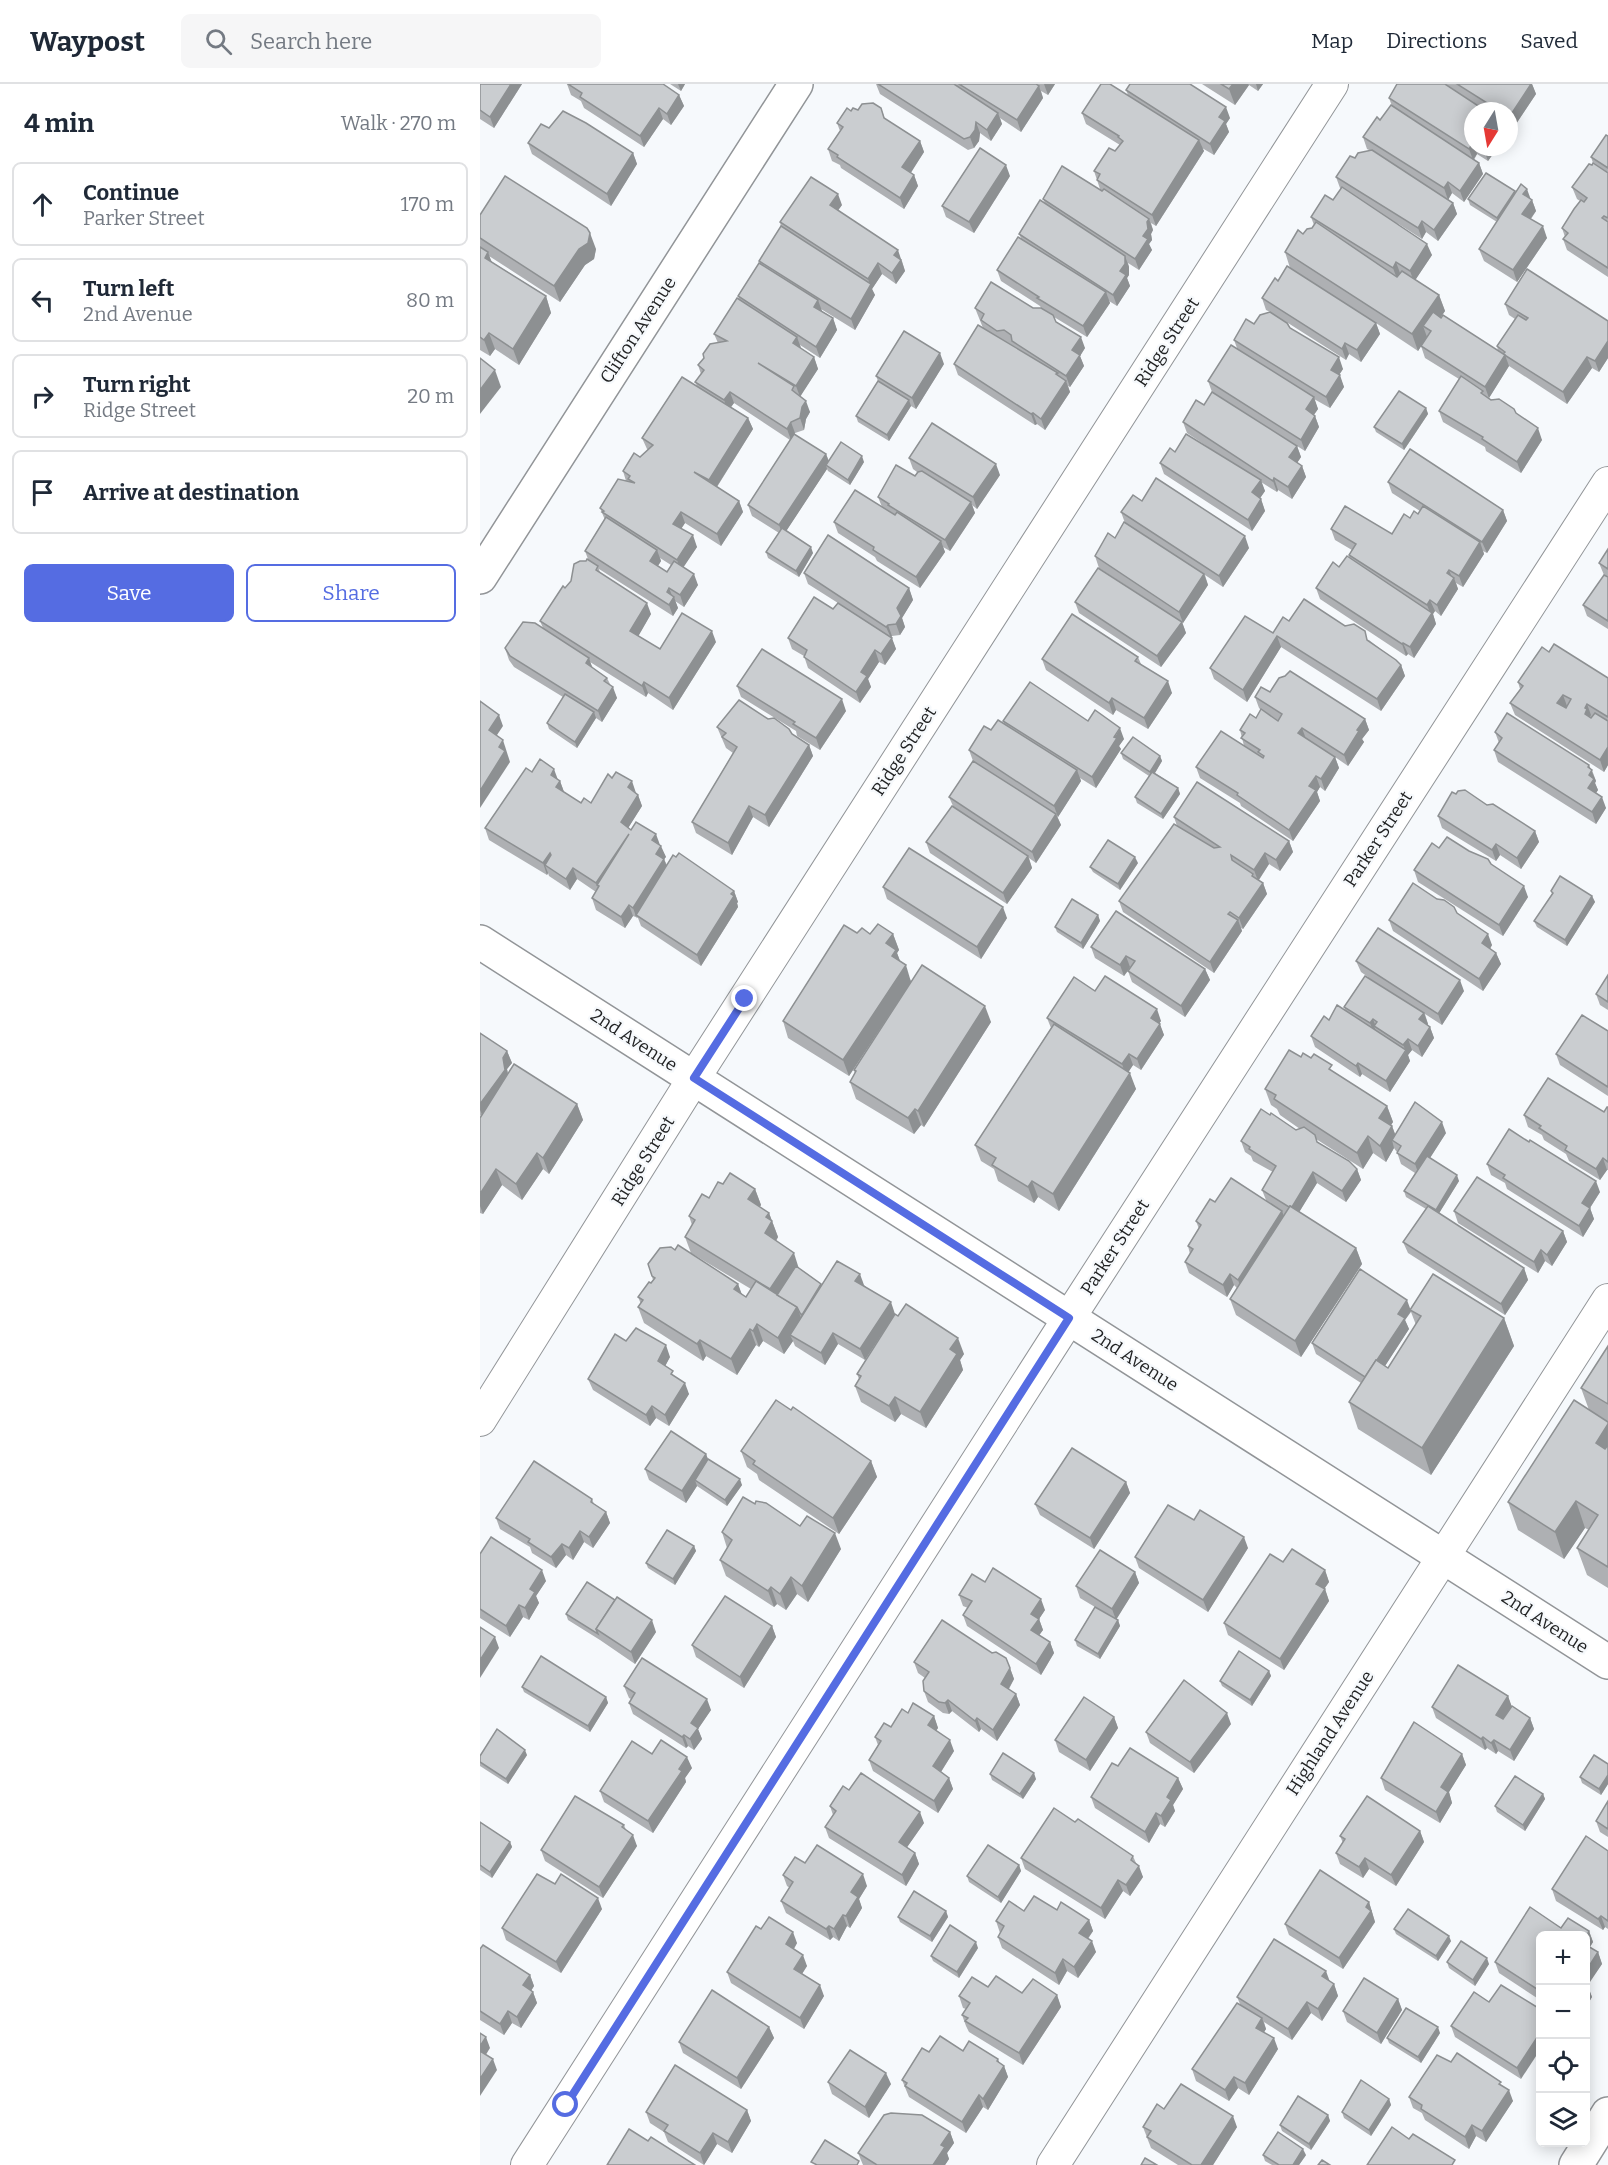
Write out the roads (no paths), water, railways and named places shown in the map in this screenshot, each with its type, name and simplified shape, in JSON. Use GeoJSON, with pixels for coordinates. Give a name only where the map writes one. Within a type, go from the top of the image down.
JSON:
{"type":"FeatureCollection","features":[{"type":"Feature","properties":{"kind":"street","name":"Clifton Avenue"},"geometry":{"type":"LineString","coordinates":[[480,577],[796,84]]}},
{"type":"Feature","properties":{"kind":"street","name":"Ridge Street"},"geometry":{"type":"LineString","coordinates":[[480,1420],[694,1078],[1332,84]]}},
{"type":"Feature","properties":{"kind":"street","name":"Parker Street"},"geometry":{"type":"LineString","coordinates":[[527,2165],[1069,1318],[1608,483]]}},
{"type":"Feature","properties":{"kind":"street","name":"2nd Avenue"},"geometry":{"type":"LineString","coordinates":[[480,942],[1608,1662]]}},
{"type":"Feature","properties":{"kind":"street","name":"Highland Avenue"},"geometry":{"type":"LineString","coordinates":[[1053,2165],[1608,1300]]}},
{"type":"Feature","properties":{"kind":"street"},"geometry":{"type":"LineString","coordinates":[[1576,2165],[1608,2114]]}}]}
